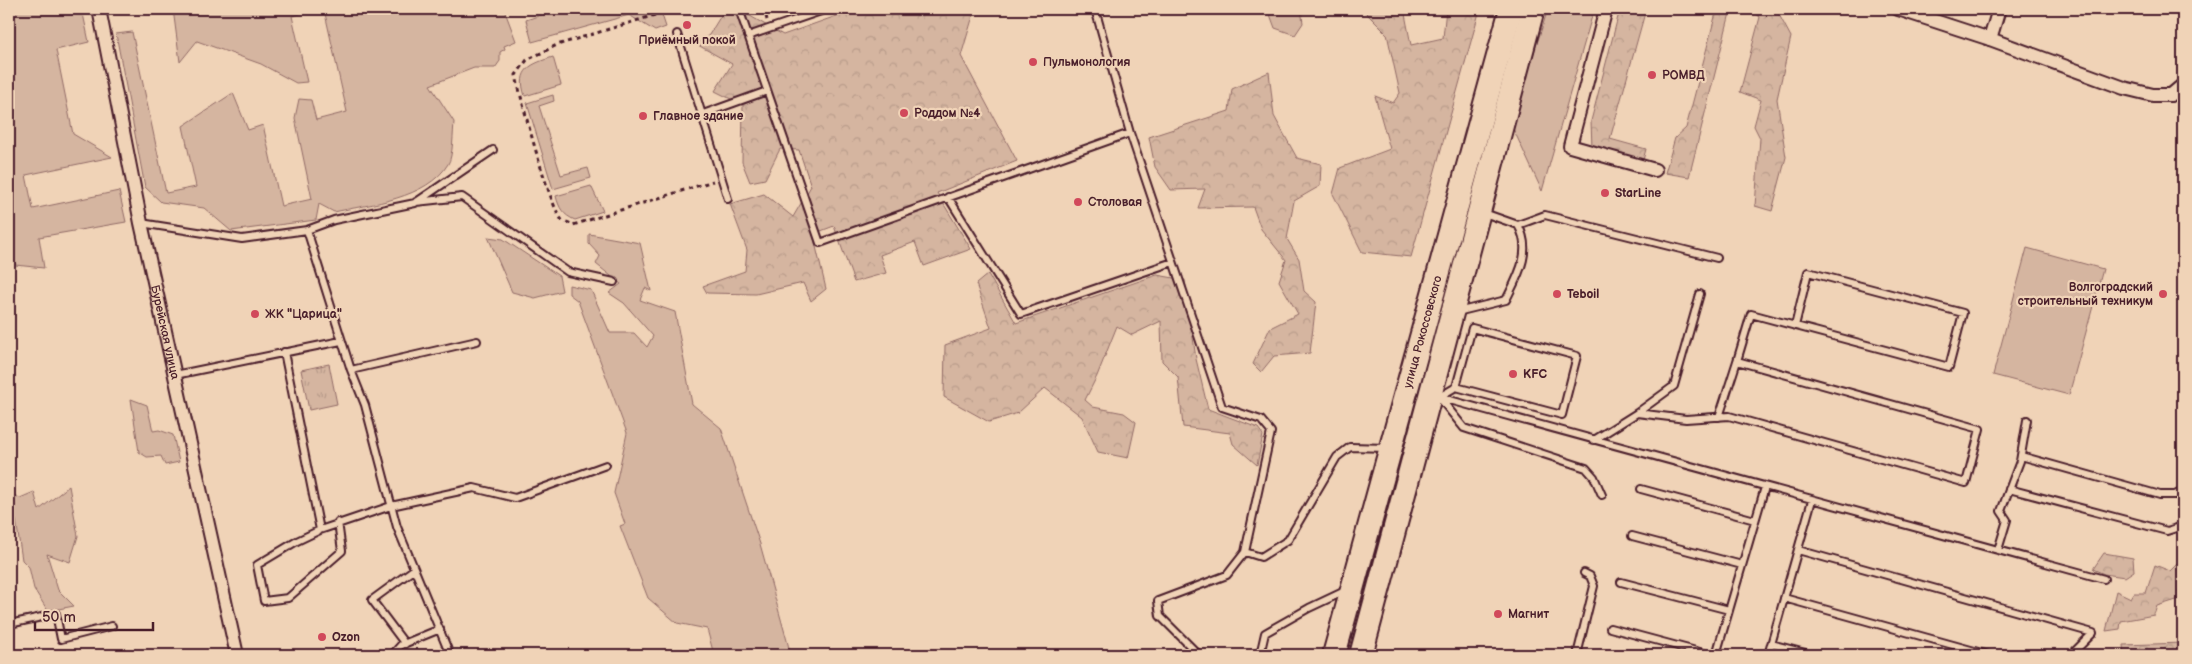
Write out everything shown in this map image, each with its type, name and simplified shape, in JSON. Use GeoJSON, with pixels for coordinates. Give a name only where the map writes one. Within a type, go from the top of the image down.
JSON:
{"type":"FeatureCollection","features":[{"type":"Feature","properties":{"kind":"highway","name":"улица Рокоссовского"},"geometry":{"type":"LineString","coordinates":[[1334,655],[1511,9]]}},
{"type":"Feature","properties":{"kind":"highway","name":"улица Рокоссовского"},"geometry":{"type":"LineString","coordinates":[[1361,655],[1435,396],[1453,313],[1533,9]]}},
{"type":"Feature","properties":{"kind":"street","name":"Бурейская улица"},"geometry":{"type":"LineString","coordinates":[[99,9],[141,223],[237,655]]}},
{"type":"Feature","properties":{"kind":"street"},"geometry":{"type":"LineString","coordinates":[[1606,9],[1570,146],[1655,170]]}},
{"type":"Feature","properties":{"kind":"street"},"geometry":{"type":"LineString","coordinates":[[1898,9],[1990,39],[2124,88],[2153,95],[2171,95],[2183,85]]}},
{"type":"Feature","properties":{"kind":"street"},"geometry":{"type":"LineString","coordinates":[[1990,39],[1999,9]]}},
{"type":"Feature","properties":{"kind":"lane"},"geometry":{"type":"LineString","coordinates":[[739,9],[820,243],[1130,133]]}},
{"type":"Feature","properties":{"kind":"lane"},"geometry":{"type":"LineString","coordinates":[[748,36],[827,9]]}},
{"type":"Feature","properties":{"kind":"lane"},"geometry":{"type":"LineString","coordinates":[[1095,9],[1130,133],[1222,407],[1261,420],[1271,432],[1245,552],[1226,575],[1158,601],[1160,616],[1199,655]]}},
{"type":"Feature","properties":{"kind":"lane"},"geometry":{"type":"LineString","coordinates":[[677,34],[728,199]]}},
{"type":"Feature","properties":{"kind":"lane"},"geometry":{"type":"LineString","coordinates":[[703,114],[767,91]]}},
{"type":"Feature","properties":{"kind":"lane"},"geometry":{"type":"LineString","coordinates":[[415,203],[493,150]]}},
{"type":"Feature","properties":{"kind":"lane"},"geometry":{"type":"LineString","coordinates":[[141,223],[242,239],[307,230],[334,220],[415,203],[462,197],[568,272],[614,282]]}},
{"type":"Feature","properties":{"kind":"lane"},"geometry":{"type":"LineString","coordinates":[[948,197],[1020,314],[1173,262]]}},
{"type":"Feature","properties":{"kind":"lane"},"geometry":{"type":"LineString","coordinates":[[1480,212],[1518,225],[1545,215],[1717,258]]}},
{"type":"Feature","properties":{"kind":"lane"},"geometry":{"type":"LineString","coordinates":[[1453,313],[1506,300],[1520,272],[1526,244],[1518,225]]}},
{"type":"Feature","properties":{"kind":"lane"},"geometry":{"type":"LineString","coordinates":[[307,230],[341,341],[365,405],[391,506],[414,570],[450,655]]}},
{"type":"Feature","properties":{"kind":"lane"},"geometry":{"type":"LineString","coordinates":[[1719,417],[1751,314],[1795,326],[1949,367],[1963,313],[1808,272],[1795,326]]}},
{"type":"Feature","properties":{"kind":"lane"},"geometry":{"type":"LineString","coordinates":[[1594,440],[1637,413],[1674,386],[1700,294]]}},
{"type":"Feature","properties":{"kind":"lane"},"geometry":{"type":"LineString","coordinates":[[1435,396],[1456,387],[1562,415],[1578,356],[1472,328],[1456,387]]}},
{"type":"Feature","properties":{"kind":"lane"},"geometry":{"type":"LineString","coordinates":[[175,375],[341,341]]}},
{"type":"Feature","properties":{"kind":"lane"},"geometry":{"type":"LineString","coordinates":[[351,370],[477,341]]}},
{"type":"Feature","properties":{"kind":"lane"},"geometry":{"type":"LineString","coordinates":[[284,352],[320,530]]}},
{"type":"Feature","properties":{"kind":"lane"},"geometry":{"type":"LineString","coordinates":[[1637,413],[1686,419],[1729,416],[1966,482],[1980,429],[1737,361]]}},
{"type":"Feature","properties":{"kind":"lane"},"geometry":{"type":"LineString","coordinates":[[1435,396],[2104,579]]}},
{"type":"Feature","properties":{"kind":"lane"},"geometry":{"type":"LineString","coordinates":[[1435,396],[1464,428],[1586,468],[1594,477],[1602,495]]}},
{"type":"Feature","properties":{"kind":"lane"},"geometry":{"type":"LineString","coordinates":[[1998,550],[2006,520],[2001,511],[2021,456],[2027,420]]}},
{"type":"Feature","properties":{"kind":"lane"},"geometry":{"type":"LineString","coordinates":[[1245,552],[1261,557],[1288,540],[1337,457],[1350,447],[1391,449]]}},
{"type":"Feature","properties":{"kind":"lane"},"geometry":{"type":"LineString","coordinates":[[2021,456],[2160,495],[2175,495],[2183,491]]}},
{"type":"Feature","properties":{"kind":"lane"},"geometry":{"type":"LineString","coordinates":[[338,522],[342,551],[288,598],[264,602],[257,565],[297,541],[338,522],[391,506],[474,488],[515,498],[606,465]]}},
{"type":"Feature","properties":{"kind":"lane"},"geometry":{"type":"LineString","coordinates":[[1716,655],[1765,487]]}},
{"type":"Feature","properties":{"kind":"lane"},"geometry":{"type":"LineString","coordinates":[[1641,489],[1755,520]]}},
{"type":"Feature","properties":{"kind":"lane"},"geometry":{"type":"LineString","coordinates":[[2009,490],[2168,531],[2183,526]]}},
{"type":"Feature","properties":{"kind":"lane"},"geometry":{"type":"LineString","coordinates":[[1768,655],[1812,500]]}},
{"type":"Feature","properties":{"kind":"lane"},"geometry":{"type":"LineString","coordinates":[[1632,536],[1742,565]]}},
{"type":"Feature","properties":{"kind":"lane"},"geometry":{"type":"LineString","coordinates":[[1798,550],[2093,633],[2071,655]]}},
{"type":"Feature","properties":{"kind":"lane"},"geometry":{"type":"LineString","coordinates":[[405,644],[372,600],[414,570]]}},
{"type":"Feature","properties":{"kind":"lane"},"geometry":{"type":"LineString","coordinates":[[1576,655],[1594,586],[1590,576],[1584,573]]}},
{"type":"Feature","properties":{"kind":"lane"},"geometry":{"type":"LineString","coordinates":[[1621,582],[1730,610]]}},
{"type":"Feature","properties":{"kind":"lane"},"geometry":{"type":"LineString","coordinates":[[1260,655],[1265,633],[1309,608],[1353,587]]}},
{"type":"Feature","properties":{"kind":"lane"},"geometry":{"type":"LineString","coordinates":[[1784,598],[1989,655]]}},
{"type":"Feature","properties":{"kind":"lane"},"geometry":{"type":"LineString","coordinates":[[9,624],[56,614],[61,639],[112,626]]}},
{"type":"Feature","properties":{"kind":"lane"},"geometry":{"type":"LineString","coordinates":[[1610,628],[1711,655]]}},
{"type":"Feature","properties":{"kind":"lane"},"geometry":{"type":"LineString","coordinates":[[392,655],[405,644],[440,629]]}},
{"type":"Feature","properties":{"kind":"lane"},"geometry":{"type":"LineString","coordinates":[[1771,644],[1812,655]]}},
{"type":"Feature","properties":{"kind":"path"},"geometry":{"type":"LineString","coordinates":[[655,16],[557,45],[527,60],[516,75],[521,99],[550,194],[562,219],[573,225],[721,179]]}},
{"type":"Feature","properties":{"kind":"green space"},"geometry":{"type":"Polygon","coordinates":[[[9,9],[82,9],[89,42],[56,50],[73,134],[112,157],[26,175],[33,209],[119,191],[126,222],[39,237],[44,268],[15,265],[9,233],[9,9]]]}},
{"type":"Feature","properties":{"kind":"green space"},"geometry":{"type":"Polygon","coordinates":[[[173,9],[321,9],[292,16],[307,82],[296,83],[261,64],[197,41],[180,62],[173,9]]]}},
{"type":"Feature","properties":{"kind":"green space"},"geometry":{"type":"Polygon","coordinates":[[[324,9],[504,9],[516,41],[504,46],[505,49],[500,52],[500,61],[495,68],[474,68],[430,85],[454,122],[450,161],[439,176],[412,192],[380,203],[334,212],[319,204],[316,220],[231,231],[204,208],[161,202],[145,187],[116,34],[132,32],[166,193],[196,187],[183,126],[233,93],[248,130],[263,125],[281,206],[312,199],[295,118],[299,99],[311,100],[316,120],[347,112],[324,9]]]}},
{"type":"Feature","properties":{"kind":"green space"},"geometry":{"type":"Polygon","coordinates":[[[559,9],[615,9],[616,12],[627,9],[660,9],[666,27],[655,31],[629,15],[532,42],[526,20],[559,9]]]}},
{"type":"Feature","properties":{"kind":"green space"},"geometry":{"type":"Polygon","coordinates":[[[725,9],[738,9],[783,35],[856,9],[975,9],[961,56],[1017,161],[937,193],[971,249],[924,266],[915,242],[880,255],[886,273],[854,282],[834,226],[813,234],[826,289],[811,301],[803,283],[756,294],[707,293],[703,286],[745,271],[747,250],[730,204],[764,194],[793,217],[811,186],[799,150],[780,149],[765,179],[750,182],[742,162],[743,105],[715,91],[732,64],[696,44],[709,35],[725,9]]]}},
{"type":"Feature","properties":{"kind":"green space"},"geometry":{"type":"Polygon","coordinates":[[[1268,9],[1301,9],[1303,23],[1295,35],[1275,28],[1268,9]]]}},
{"type":"Feature","properties":{"kind":"green space"},"geometry":{"type":"Polygon","coordinates":[[[1362,9],[1404,9],[1411,45],[1443,38],[1446,9],[1480,9],[1411,257],[1362,252],[1333,194],[1340,168],[1390,149],[1375,96],[1393,103],[1400,93],[1387,34],[1362,9]]]}},
{"type":"Feature","properties":{"kind":"green space"},"geometry":{"type":"Polygon","coordinates":[[[1548,9],[1594,9],[1542,191],[1511,124],[1548,9]]]}},
{"type":"Feature","properties":{"kind":"green space"},"geometry":{"type":"Polygon","coordinates":[[[1620,9],[1646,9],[1610,139],[1646,149],[1642,164],[1592,148],[1591,121],[1620,9]]]}},
{"type":"Feature","properties":{"kind":"green space"},"geometry":{"type":"Polygon","coordinates":[[[1717,9],[1731,9],[1689,177],[1665,173],[1675,138],[1686,128],[1717,9]]]}},
{"type":"Feature","properties":{"kind":"green space"},"geometry":{"type":"Polygon","coordinates":[[[1750,9],[1776,9],[1791,37],[1777,99],[1786,157],[1772,211],[1755,206],[1760,138],[1754,126],[1761,100],[1740,92],[1760,17],[1750,9]]]}},
{"type":"Feature","properties":{"kind":"green space"},"geometry":{"type":"Polygon","coordinates":[[[553,57],[561,85],[525,96],[522,80],[527,69],[538,62],[553,57]]]}},
{"type":"Feature","properties":{"kind":"green space"},"geometry":{"type":"Polygon","coordinates":[[[1269,72],[1274,116],[1297,158],[1321,164],[1320,186],[1294,201],[1287,239],[1299,259],[1304,291],[1316,302],[1310,353],[1274,356],[1261,372],[1253,364],[1270,328],[1298,314],[1279,281],[1286,260],[1261,229],[1253,207],[1198,208],[1205,189],[1171,190],[1155,167],[1149,137],[1229,111],[1232,89],[1269,72]]]}},
{"type":"Feature","properties":{"kind":"green space"},"geometry":{"type":"Polygon","coordinates":[[[553,95],[554,101],[539,106],[561,175],[588,168],[591,178],[553,189],[527,103],[553,95]]]}},
{"type":"Feature","properties":{"kind":"green space"},"geometry":{"type":"Polygon","coordinates":[[[591,186],[603,211],[575,220],[560,208],[556,196],[591,186]]]}},
{"type":"Feature","properties":{"kind":"green space"},"geometry":{"type":"Polygon","coordinates":[[[589,234],[640,243],[651,291],[645,288],[640,300],[675,312],[692,404],[721,428],[760,544],[791,655],[714,655],[707,629],[677,623],[648,598],[620,526],[625,524],[614,493],[627,433],[578,301],[569,294],[569,285],[591,290],[610,333],[634,333],[647,347],[653,336],[624,303],[609,293],[621,284],[596,264],[600,256],[589,244],[589,234]]]}},
{"type":"Feature","properties":{"kind":"green space"},"geometry":{"type":"Polygon","coordinates":[[[488,237],[503,239],[559,276],[562,291],[535,298],[512,292],[488,237]]]}},
{"type":"Feature","properties":{"kind":"green space"},"geometry":{"type":"Polygon","coordinates":[[[2027,248],[2103,269],[2069,395],[1993,375],[2027,248]]]}},
{"type":"Feature","properties":{"kind":"green space"},"geometry":{"type":"Polygon","coordinates":[[[988,274],[1016,323],[1157,275],[1185,280],[1196,359],[1208,409],[1258,428],[1263,435],[1257,465],[1233,444],[1230,433],[1183,427],[1178,377],[1162,361],[1161,321],[1132,335],[1117,326],[1085,400],[1093,407],[1124,413],[1136,422],[1128,458],[1098,452],[1082,417],[1045,388],[1018,413],[989,422],[944,397],[945,345],[991,328],[976,284],[988,274]]]}},
{"type":"Feature","properties":{"kind":"green space"},"geometry":{"type":"Polygon","coordinates":[[[329,364],[337,404],[309,410],[301,370],[329,364]]]}},
{"type":"Feature","properties":{"kind":"green space"},"geometry":{"type":"Polygon","coordinates":[[[131,399],[147,405],[153,431],[159,430],[173,435],[179,462],[165,465],[161,456],[147,457],[139,452],[131,399]]]}},
{"type":"Feature","properties":{"kind":"green space"},"geometry":{"type":"Polygon","coordinates":[[[69,486],[78,536],[70,562],[47,554],[58,590],[74,606],[48,611],[34,589],[29,567],[22,560],[16,520],[9,518],[9,493],[20,498],[34,492],[39,510],[69,486]]]}},
{"type":"Feature","properties":{"kind":"green space"},"geometry":{"type":"Polygon","coordinates":[[[2104,553],[2133,558],[2134,571],[2125,577],[2104,574],[2093,569],[2104,553]]]}},
{"type":"Feature","properties":{"kind":"green space"},"geometry":{"type":"Polygon","coordinates":[[[2183,563],[2183,598],[2157,606],[2154,615],[2121,621],[2120,629],[2106,631],[2116,591],[2131,598],[2134,593],[2146,593],[2155,565],[2170,571],[2177,564],[2183,563]]]}},
{"type":"Feature","properties":{"kind":"green space"},"geometry":{"type":"Polygon","coordinates":[[[2183,643],[2183,655],[2124,655],[2123,645],[2183,643]]]}},
{"type":"Feature","properties":{"kind":"place","name":"Приёмный покой"},"geometry":{"type":"Point","coordinates":[687,25]}},
{"type":"Feature","properties":{"kind":"place","name":"Пульмонология"},"geometry":{"type":"Point","coordinates":[1033,62]}},
{"type":"Feature","properties":{"kind":"place","name":"РОМВД"},"geometry":{"type":"Point","coordinates":[1652,75]}},
{"type":"Feature","properties":{"kind":"place","name":"Роддом №4"},"geometry":{"type":"Point","coordinates":[904,113]}},
{"type":"Feature","properties":{"kind":"place","name":"Главное здание"},"geometry":{"type":"Point","coordinates":[643,116]}},
{"type":"Feature","properties":{"kind":"place","name":"StarLine"},"geometry":{"type":"Point","coordinates":[1605,193]}},
{"type":"Feature","properties":{"kind":"place","name":"Столовая"},"geometry":{"type":"Point","coordinates":[1078,202]}},
{"type":"Feature","properties":{"kind":"place","name":"Teboil"},"geometry":{"type":"Point","coordinates":[1557,294]}},
{"type":"Feature","properties":{"kind":"place","name":"Волгоградский строительный техникум"},"geometry":{"type":"Point","coordinates":[2163,294]}},
{"type":"Feature","properties":{"kind":"place","name":"ЖК \"Царица\""},"geometry":{"type":"Point","coordinates":[255,314]}},
{"type":"Feature","properties":{"kind":"place","name":"KFC"},"geometry":{"type":"Point","coordinates":[1513,374]}},
{"type":"Feature","properties":{"kind":"place","name":"Магнит"},"geometry":{"type":"Point","coordinates":[1498,614]}},
{"type":"Feature","properties":{"kind":"place","name":"Ozon"},"geometry":{"type":"Point","coordinates":[322,637]}}]}
